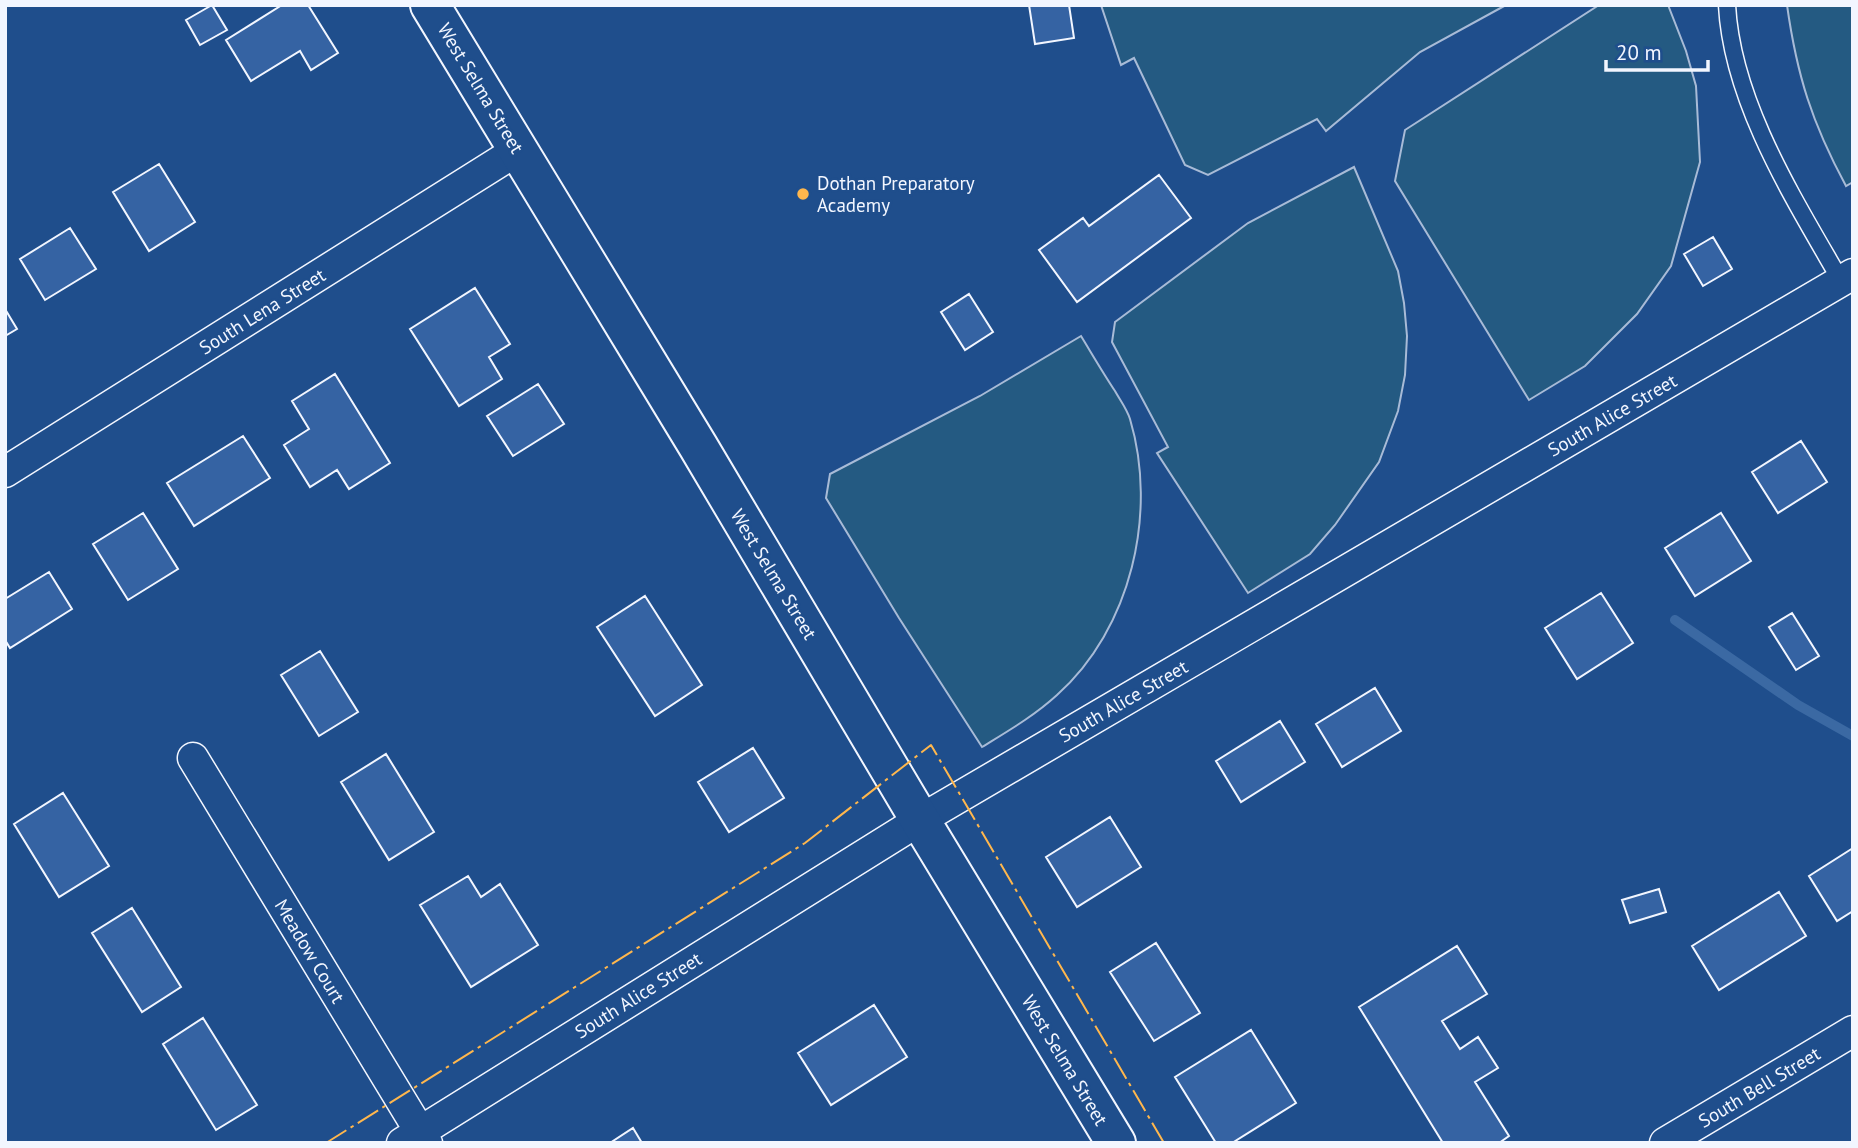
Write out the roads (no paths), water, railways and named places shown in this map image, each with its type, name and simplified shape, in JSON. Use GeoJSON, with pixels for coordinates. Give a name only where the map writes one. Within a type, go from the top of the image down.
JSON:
{"type":"FeatureCollection","features":[{"type":"Feature","properties":{"kind":"street","name":"West Selma Street"},"geometry":{"type":"LineString","coordinates":[[430,5],[1116,1143]]}},
{"type":"Feature","properties":{"kind":"street","name":"South Lena Street"},"geometry":{"type":"LineString","coordinates":[[5,472],[518,150]]}},
{"type":"Feature","properties":{"kind":"street","name":"South Alice Street"},"geometry":{"type":"LineString","coordinates":[[416,1139],[920,820],[1847,277]]}},
{"type":"Feature","properties":{"kind":"street","name":"Meadow Court"},"geometry":{"type":"LineString","coordinates":[[193,758],[416,1139]]}},
{"type":"Feature","properties":{"kind":"street","name":"South Bell Street"},"geometry":{"type":"LineString","coordinates":[[1665,1143],[1853,1031]]}},
{"type":"Feature","properties":{"kind":"lane"},"geometry":{"type":"LineString","coordinates":[[1727,5],[1739,72],[1766,142],[1799,208],[1847,277]]}},
{"type":"Feature","properties":{"kind":"waterway"},"geometry":{"type":"LineString","coordinates":[[1675,620],[1798,705],[1853,736]]}},
{"type":"Feature","properties":{"kind":"place","name":"Dothan Preparatory Academy"},"geometry":{"type":"Point","coordinates":[803,194]}}]}
